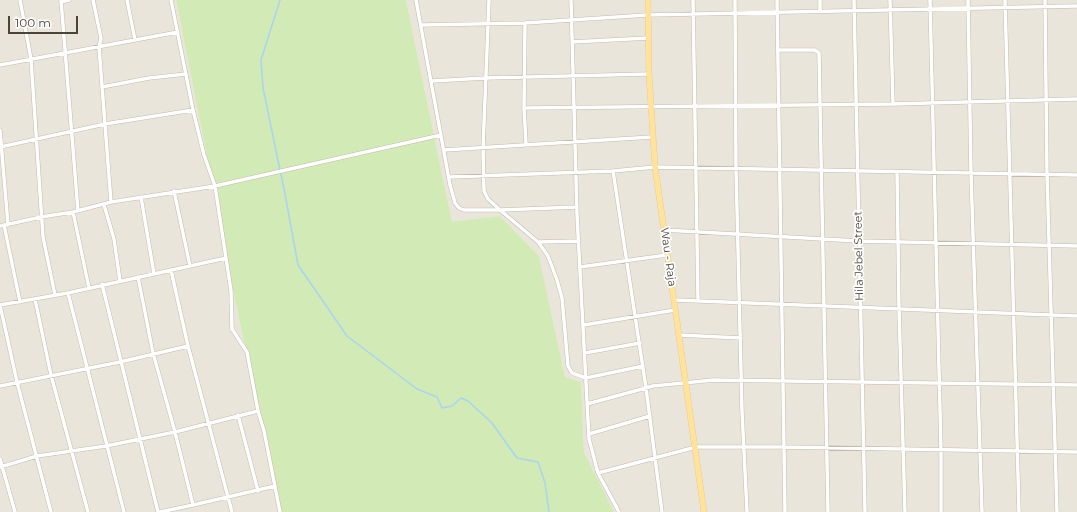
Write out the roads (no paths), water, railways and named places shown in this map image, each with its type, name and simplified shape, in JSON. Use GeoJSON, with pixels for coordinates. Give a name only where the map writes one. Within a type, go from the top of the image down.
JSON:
{"type":"FeatureCollection","features":[{"type":"Feature","properties":{"kind":"main road","name":"Wau - Raja"},"geometry":{"type":"LineString","coordinates":[[648,0],[647,15],[650,107],[655,167],[696,447],[704,512]]}},
{"type":"Feature","properties":{"kind":"street"},"geometry":{"type":"LineString","coordinates":[[20,0],[31,59],[43,237],[55,295]]}},
{"type":"Feature","properties":{"kind":"street"},"geometry":{"type":"LineString","coordinates":[[69,0],[61,1],[64,54],[78,211]]}},
{"type":"Feature","properties":{"kind":"street"},"geometry":{"type":"LineString","coordinates":[[93,0],[101,38],[99,48],[111,202]]}},
{"type":"Feature","properties":{"kind":"street"},"geometry":{"type":"LineString","coordinates":[[127,0],[135,40]]}},
{"type":"Feature","properties":{"kind":"street"},"geometry":{"type":"LineString","coordinates":[[171,0],[193,110],[204,155],[215,186],[231,291],[232,329],[247,352],[280,512]]}},
{"type":"Feature","properties":{"kind":"street"},"geometry":{"type":"LineString","coordinates":[[416,0],[422,25],[453,197],[459,208],[482,211],[577,208]]}},
{"type":"Feature","properties":{"kind":"street"},"geometry":{"type":"LineString","coordinates":[[489,0],[483,148],[484,191],[494,206],[538,242],[548,256],[562,298],[568,366],[575,376],[586,378],[643,366]]}},
{"type":"Feature","properties":{"kind":"street"},"geometry":{"type":"LineString","coordinates":[[571,0],[577,208],[589,434],[592,456],[598,473],[620,512]]}},
{"type":"Feature","properties":{"kind":"street"},"geometry":{"type":"LineString","coordinates":[[692,0],[698,300]]}},
{"type":"Feature","properties":{"kind":"street"},"geometry":{"type":"LineString","coordinates":[[735,0],[736,169],[743,447],[747,512]]}},
{"type":"Feature","properties":{"kind":"street"},"geometry":{"type":"LineString","coordinates":[[777,0],[786,512]]}},
{"type":"Feature","properties":{"kind":"street"},"geometry":{"type":"LineString","coordinates":[[820,0],[820,12]]}},
{"type":"Feature","properties":{"kind":"street","name":"Hila Jebel Street"},"geometry":{"type":"LineString","coordinates":[[854,0],[865,512]]}},
{"type":"Feature","properties":{"kind":"street"},"geometry":{"type":"LineString","coordinates":[[890,0],[893,104]]}},
{"type":"Feature","properties":{"kind":"street"},"geometry":{"type":"LineString","coordinates":[[930,0],[931,104],[941,450],[941,512]]}},
{"type":"Feature","properties":{"kind":"street"},"geometry":{"type":"LineString","coordinates":[[968,0],[971,173],[982,512]]}},
{"type":"Feature","properties":{"kind":"street"},"geometry":{"type":"LineString","coordinates":[[1005,0],[1013,244],[1019,512]]}},
{"type":"Feature","properties":{"kind":"street"},"geometry":{"type":"LineString","coordinates":[[1046,0],[1047,174],[1057,512]]}},
{"type":"Feature","properties":{"kind":"street"},"geometry":{"type":"LineString","coordinates":[[422,25],[488,25],[647,15],[1046,8],[1077,6]]}},
{"type":"Feature","properties":{"kind":"street"},"geometry":{"type":"LineString","coordinates":[[525,23],[524,108],[526,144]]}},
{"type":"Feature","properties":{"kind":"street"},"geometry":{"type":"LineString","coordinates":[[0,65],[99,48],[178,32]]}},
{"type":"Feature","properties":{"kind":"street"},"geometry":{"type":"LineString","coordinates":[[572,42],[648,38]]}},
{"type":"Feature","properties":{"kind":"street"},"geometry":{"type":"LineString","coordinates":[[778,50],[818,51],[828,512]]}},
{"type":"Feature","properties":{"kind":"street"},"geometry":{"type":"LineString","coordinates":[[102,87],[149,78],[186,74]]}},
{"type":"Feature","properties":{"kind":"street"},"geometry":{"type":"LineString","coordinates":[[432,81],[485,78],[649,74]]}},
{"type":"Feature","properties":{"kind":"street"},"geometry":{"type":"LineString","coordinates":[[524,108],[931,104],[970,101],[1077,99]]}},
{"type":"Feature","properties":{"kind":"street"},"geometry":{"type":"LineString","coordinates":[[1,146],[105,124],[193,110]]}},
{"type":"Feature","properties":{"kind":"street"},"geometry":{"type":"LineString","coordinates":[[0,130],[4,225],[20,302]]}},
{"type":"Feature","properties":{"kind":"street"},"geometry":{"type":"LineString","coordinates":[[4,225],[78,211],[111,202],[174,191],[215,186],[282,170],[380,150],[441,135]]}},
{"type":"Feature","properties":{"kind":"street"},"geometry":{"type":"LineString","coordinates":[[444,150],[526,144],[575,143],[652,138]]}},
{"type":"Feature","properties":{"kind":"street"},"geometry":{"type":"LineString","coordinates":[[449,177],[484,177],[613,171],[655,167],[1077,175]]}},
{"type":"Feature","properties":{"kind":"street"},"geometry":{"type":"LineString","coordinates":[[613,171],[640,343],[662,512]]}},
{"type":"Feature","properties":{"kind":"street"},"geometry":{"type":"LineString","coordinates":[[896,172],[898,308],[902,382],[905,512]]}},
{"type":"Feature","properties":{"kind":"street"},"geometry":{"type":"LineString","coordinates":[[174,191],[190,266]]}},
{"type":"Feature","properties":{"kind":"street"},"geometry":{"type":"LineString","coordinates":[[140,197],[154,274]]}},
{"type":"Feature","properties":{"kind":"street"},"geometry":{"type":"LineString","coordinates":[[104,205],[114,240],[120,281]]}},
{"type":"Feature","properties":{"kind":"street"},"geometry":{"type":"LineString","coordinates":[[73,212],[89,288]]}},
{"type":"Feature","properties":{"kind":"street"},"geometry":{"type":"LineString","coordinates":[[664,230],[858,241],[973,242],[1077,246]]}},
{"type":"Feature","properties":{"kind":"street"},"geometry":{"type":"LineString","coordinates":[[538,242],[579,241]]}},
{"type":"Feature","properties":{"kind":"street"},"geometry":{"type":"LineString","coordinates":[[580,267],[667,255]]}},
{"type":"Feature","properties":{"kind":"street"},"geometry":{"type":"LineString","coordinates":[[51,512],[17,382],[0,305],[68,293],[102,284],[226,258]]}},
{"type":"Feature","properties":{"kind":"street"},"geometry":{"type":"LineString","coordinates":[[171,270],[207,423],[232,512]]}},
{"type":"Feature","properties":{"kind":"street"},"geometry":{"type":"LineString","coordinates":[[138,277],[153,353],[193,505]]}},
{"type":"Feature","properties":{"kind":"street"},"geometry":{"type":"LineString","coordinates":[[102,284],[120,362],[159,512],[229,498],[275,486]]}},
{"type":"Feature","properties":{"kind":"street"},"geometry":{"type":"LineString","coordinates":[[68,293],[124,512]]}},
{"type":"Feature","properties":{"kind":"street"},"geometry":{"type":"LineString","coordinates":[[35,299],[51,375],[88,512]]}},
{"type":"Feature","properties":{"kind":"street"},"geometry":{"type":"LineString","coordinates":[[674,300],[1077,316]]}},
{"type":"Feature","properties":{"kind":"street"},"geometry":{"type":"LineString","coordinates":[[584,325],[675,310]]}},
{"type":"Feature","properties":{"kind":"street"},"geometry":{"type":"LineString","coordinates":[[679,335],[741,338]]}},
{"type":"Feature","properties":{"kind":"street"},"geometry":{"type":"LineString","coordinates":[[585,353],[640,343]]}},
{"type":"Feature","properties":{"kind":"street"},"geometry":{"type":"LineString","coordinates":[[0,386],[120,362],[153,353],[188,346]]}},
{"type":"Feature","properties":{"kind":"street"},"geometry":{"type":"LineString","coordinates":[[587,404],[646,388],[686,381],[742,379],[1077,385]]}},
{"type":"Feature","properties":{"kind":"street"},"geometry":{"type":"LineString","coordinates":[[1,467],[37,456],[106,446],[175,432],[258,411]]}},
{"type":"Feature","properties":{"kind":"street"},"geometry":{"type":"LineString","coordinates":[[238,415],[258,491]]}},
{"type":"Feature","properties":{"kind":"street"},"geometry":{"type":"LineString","coordinates":[[589,434],[650,416]]}},
{"type":"Feature","properties":{"kind":"street"},"geometry":{"type":"LineString","coordinates":[[598,473],[696,447],[864,448],[1077,452]]}},
{"type":"Feature","properties":{"kind":"street"},"geometry":{"type":"LineString","coordinates":[[0,459],[1,467],[15,512]]}},
{"type":"Feature","properties":{"kind":"waterway"},"geometry":{"type":"LineString","coordinates":[[280,0],[261,60],[263,88],[298,265],[347,336],[417,389],[437,397],[442,408],[452,406],[461,398],[468,401],[492,423],[517,458],[538,462],[545,483],[549,512]]}}]}
